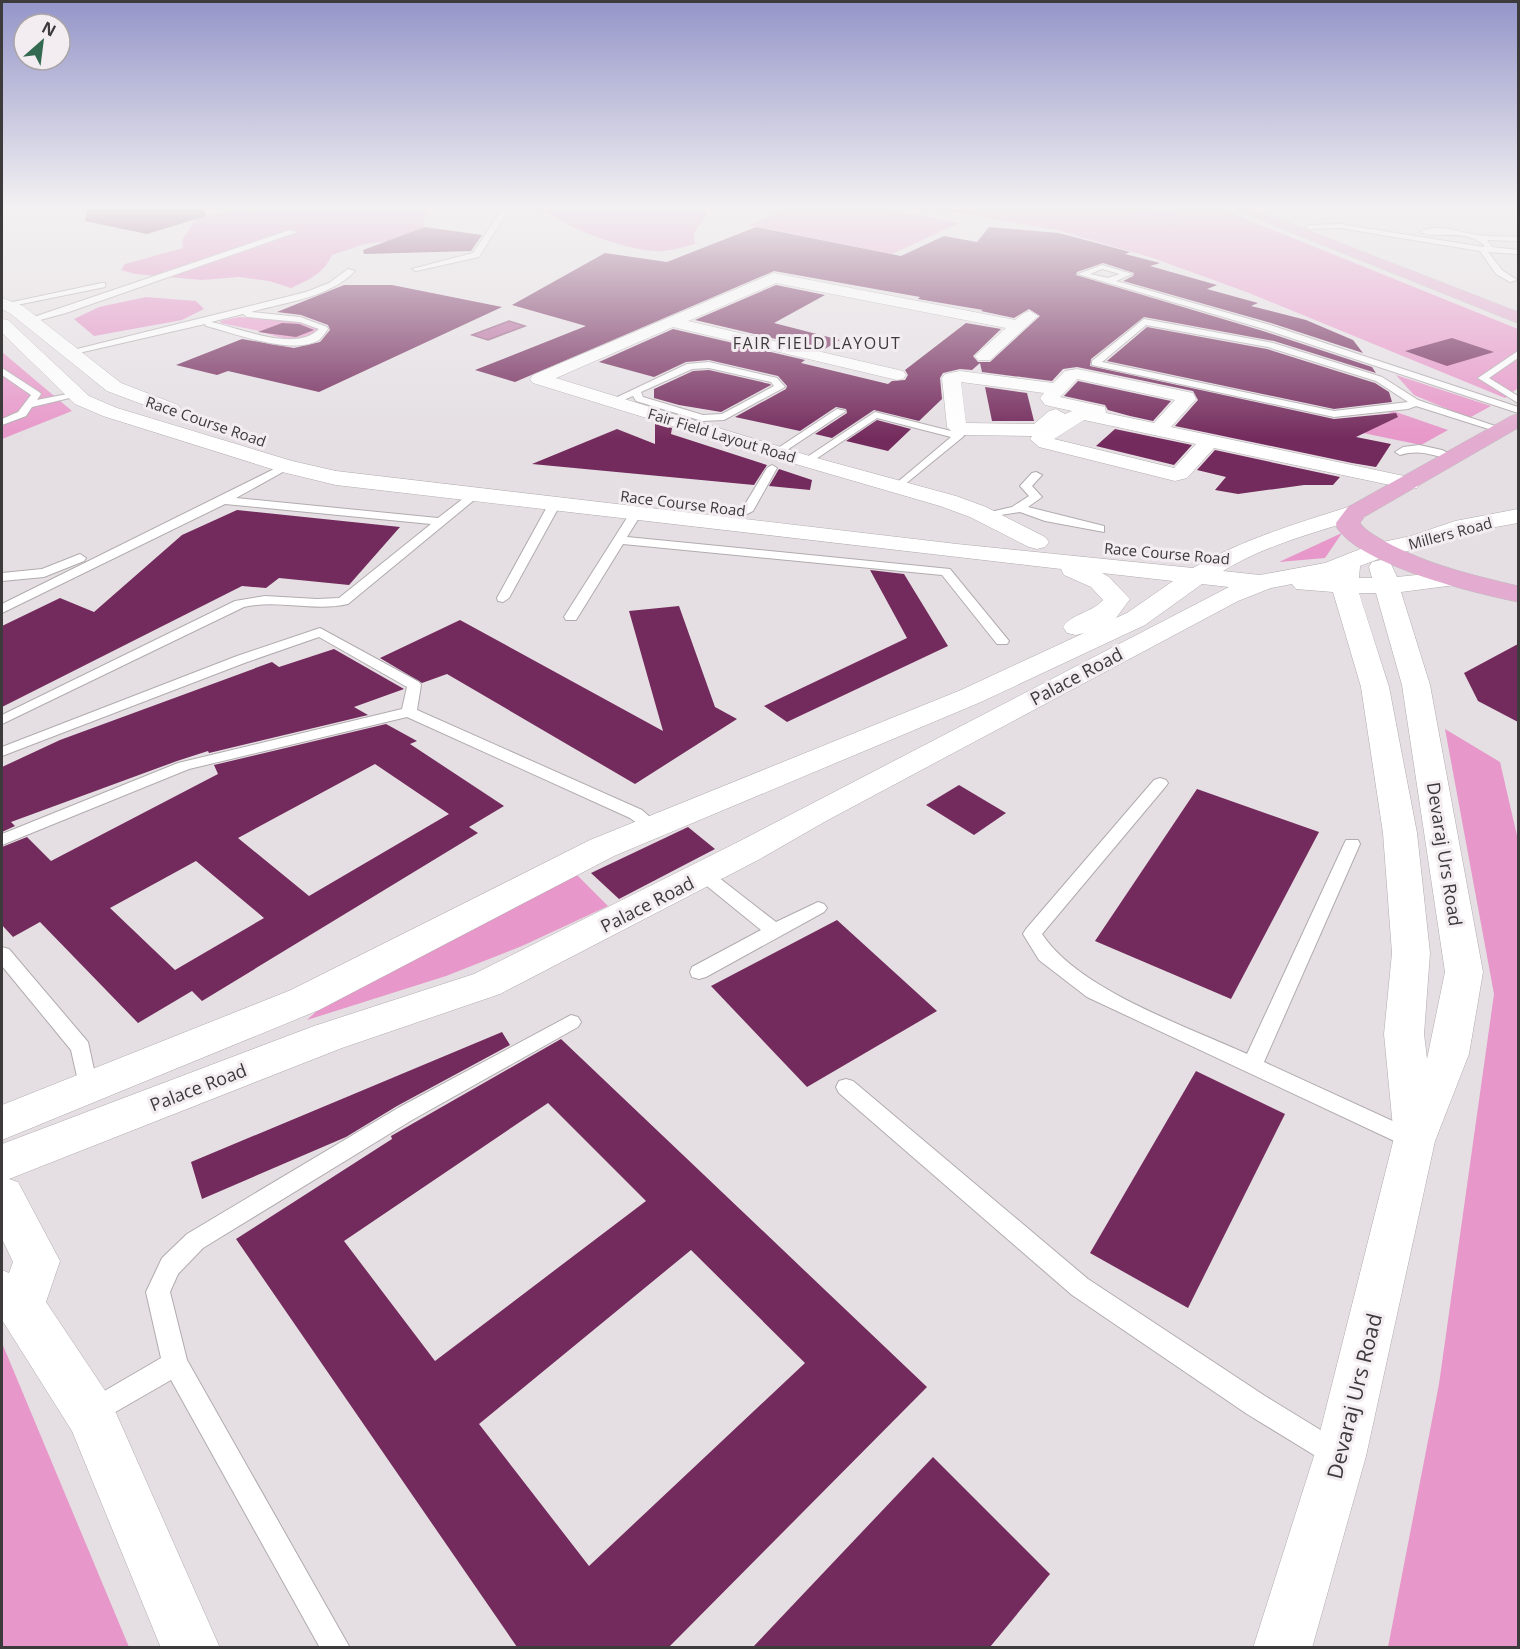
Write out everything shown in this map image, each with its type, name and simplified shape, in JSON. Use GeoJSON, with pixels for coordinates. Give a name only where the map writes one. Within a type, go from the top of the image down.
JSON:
{"type":"FeatureCollection","features":[{"type":"Feature","properties":{"kind":"main road"},"geometry":{"type":"LineString","coordinates":[[1436,286],[1518,318]]}},
{"type":"Feature","properties":{"kind":"main road"},"geometry":{"type":"LineString","coordinates":[[1461,286],[1518,308]]}},
{"type":"Feature","properties":{"kind":"main road","name":"Race Course Road"},"geometry":{"type":"LineString","coordinates":[[3,310],[29,320],[114,387],[152,404],[306,454],[349,465],[747,511],[1042,552],[1195,577],[1264,582],[1368,569]]}},
{"type":"Feature","properties":{"kind":"main road","name":"Race Course Road"},"geometry":{"type":"LineString","coordinates":[[3,310],[82,400],[110,412],[280,464],[336,478],[554,505],[1042,552],[1227,558],[1368,569]]}},
{"type":"Feature","properties":{"kind":"main road","name":"Palace Road"},"geometry":{"type":"LineString","coordinates":[[2,1124],[305,1000],[572,862],[652,826],[971,696],[1137,619],[1195,577],[1227,558],[1294,532],[1356,512],[1505,428]]}},
{"type":"Feature","properties":{"kind":"main road"},"geometry":{"type":"LineString","coordinates":[[1356,512],[1348,524],[1349,528],[1364,540],[1368,569],[1454,579],[1518,594]]}},
{"type":"Feature","properties":{"kind":"main road","name":"Millers Road"},"geometry":{"type":"LineString","coordinates":[[1368,569],[1417,542],[1463,526],[1518,516]]}},
{"type":"Feature","properties":{"kind":"main road","name":"Palace Road"},"geometry":{"type":"LineString","coordinates":[[945,705],[957,685],[1107,612],[1116,599],[1111,591],[1087,574],[1042,552]]}},
{"type":"Feature","properties":{"kind":"main road","name":"Devaraj Urs Road"},"geometry":{"type":"LineString","coordinates":[[1282,1647],[1341,1456],[1414,1141],[1449,1054],[1464,972],[1416,685],[1368,569]]}},
{"type":"Feature","properties":{"kind":"main road","name":"Devaraj Urs Road"},"geometry":{"type":"LineString","coordinates":[[1368,569],[1375,687],[1400,833],[1411,952],[1404,1034],[1414,1141]]}},
{"type":"Feature","properties":{"kind":"main road","name":"Palace Road"},"geometry":{"type":"LineString","coordinates":[[2,1163],[328,1037],[487,984],[703,874],[1212,604],[1264,582]]}},
{"type":"Feature","properties":{"kind":"main road"},"geometry":{"type":"LineString","coordinates":[[772,778],[814,814]]}},
{"type":"Feature","properties":{"kind":"main road"},"geometry":{"type":"LineString","coordinates":[[2,1196],[37,1261],[11,1299],[90,1413],[191,1647]]}},
{"type":"Feature","properties":{"kind":"street","name":"Fair Field Layout Road"},"geometry":{"type":"LineString","coordinates":[[755,286],[539,379],[612,402],[774,460],[806,461],[948,501],[986,516],[1042,552]]}},
{"type":"Feature","properties":{"kind":"street","name":"Fair Field Layout Road"},"geometry":{"type":"LineString","coordinates":[[820,286],[1025,321],[978,358],[1071,375]]}},
{"type":"Feature","properties":{"kind":"street"},"geometry":{"type":"LineString","coordinates":[[670,322],[897,375]]}},
{"type":"Feature","properties":{"kind":"street"},"geometry":{"type":"LineString","coordinates":[[1163,424],[1187,399],[1186,397],[1081,374],[1071,375],[1062,397],[1041,429],[965,429],[957,427],[951,378],[954,376],[1062,397],[1163,424],[1413,481]]}},
{"type":"Feature","properties":{"kind":"street"},"geometry":{"type":"LineString","coordinates":[[1209,441],[1180,474],[1174,475],[1046,443],[1040,439],[1075,416],[1084,414],[1413,481]]}},
{"type":"Feature","properties":{"kind":"lane"},"geometry":{"type":"LineString","coordinates":[[3,310],[98,286]]}},
{"type":"Feature","properties":{"kind":"lane"},"geometry":{"type":"LineString","coordinates":[[29,320],[136,286]]}},
{"type":"Feature","properties":{"kind":"lane"},"geometry":{"type":"LineString","coordinates":[[74,356],[115,342],[201,323],[328,286]]}},
{"type":"Feature","properties":{"kind":"lane"},"geometry":{"type":"LineString","coordinates":[[1125,286],[1267,327],[1518,410]]}},
{"type":"Feature","properties":{"kind":"lane"},"geometry":{"type":"LineString","coordinates":[[201,323],[223,326],[282,342],[308,339],[320,334],[324,329],[318,324],[298,320],[237,313]]}},
{"type":"Feature","properties":{"kind":"lane"},"geometry":{"type":"LineString","coordinates":[[1412,404],[1379,379],[1270,345],[1144,322],[1095,363],[1334,414],[1412,404],[1505,428]]}},
{"type":"Feature","properties":{"kind":"lane"},"geometry":{"type":"LineString","coordinates":[[74,356],[125,349],[223,326]]}},
{"type":"Feature","properties":{"kind":"lane"},"geometry":{"type":"LineString","coordinates":[[1251,342],[1272,338],[1377,373]]}},
{"type":"Feature","properties":{"kind":"lane"},"geometry":{"type":"LineString","coordinates":[[115,342],[125,349]]}},
{"type":"Feature","properties":{"kind":"lane"},"geometry":{"type":"LineString","coordinates":[[1518,354],[1483,378],[1518,400]]}},
{"type":"Feature","properties":{"kind":"lane"},"geometry":{"type":"LineString","coordinates":[[612,402],[635,391],[690,366],[709,365],[774,380],[780,387],[724,417],[702,418],[639,399],[635,391]]}},
{"type":"Feature","properties":{"kind":"lane"},"geometry":{"type":"LineString","coordinates":[[2,371],[36,394],[73,392]]}},
{"type":"Feature","properties":{"kind":"lane"},"geometry":{"type":"LineString","coordinates":[[1131,371],[1140,381],[1223,399]]}},
{"type":"Feature","properties":{"kind":"lane"},"geometry":{"type":"LineString","coordinates":[[31,404],[73,392]]}},
{"type":"Feature","properties":{"kind":"lane"},"geometry":{"type":"LineString","coordinates":[[2,422],[22,414],[36,394]]}},
{"type":"Feature","properties":{"kind":"lane"},"geometry":{"type":"LineString","coordinates":[[747,511],[774,460],[841,411]]}},
{"type":"Feature","properties":{"kind":"lane"},"geometry":{"type":"LineString","coordinates":[[806,461],[875,415],[959,436],[898,487]]}},
{"type":"Feature","properties":{"kind":"lane"},"geometry":{"type":"LineString","coordinates":[[1400,452],[1416,447],[1451,457]]}},
{"type":"Feature","properties":{"kind":"lane"},"geometry":{"type":"LineString","coordinates":[[2,609],[223,500],[280,464]]}},
{"type":"Feature","properties":{"kind":"lane"},"geometry":{"type":"LineString","coordinates":[[2,577],[17,577],[55,570],[280,464]]}},
{"type":"Feature","properties":{"kind":"lane"},"geometry":{"type":"LineString","coordinates":[[986,516],[1019,508],[1036,497],[1026,486],[1036,475]]}},
{"type":"Feature","properties":{"kind":"lane"},"geometry":{"type":"LineString","coordinates":[[2,720],[254,599],[330,604],[343,601],[473,496]]}},
{"type":"Feature","properties":{"kind":"lane"},"geometry":{"type":"LineString","coordinates":[[223,500],[442,522]]}},
{"type":"Feature","properties":{"kind":"lane"},"geometry":{"type":"LineString","coordinates":[[503,598],[554,505]]}},
{"type":"Feature","properties":{"kind":"lane"},"geometry":{"type":"LineString","coordinates":[[1019,508],[1100,529]]}},
{"type":"Feature","properties":{"kind":"lane"},"geometry":{"type":"LineString","coordinates":[[571,617],[636,513]]}},
{"type":"Feature","properties":{"kind":"lane"},"geometry":{"type":"LineString","coordinates":[[620,540],[946,572],[1002,641]]}},
{"type":"Feature","properties":{"kind":"lane"},"geometry":{"type":"LineString","coordinates":[[2,752],[242,658],[320,632],[414,686],[409,712]]}},
{"type":"Feature","properties":{"kind":"lane"},"geometry":{"type":"LineString","coordinates":[[2,840],[184,766],[409,712],[636,814],[652,826]]}},
{"type":"Feature","properties":{"kind":"lane"},"geometry":{"type":"LineString","coordinates":[[1160,783],[1032,934],[1046,955],[1094,992],[1414,1141]]}},
{"type":"Feature","properties":{"kind":"lane"},"geometry":{"type":"LineString","coordinates":[[1252,1065],[1352,844]]}},
{"type":"Feature","properties":{"kind":"lane"},"geometry":{"type":"LineString","coordinates":[[703,874],[742,903],[774,931]]}},
{"type":"Feature","properties":{"kind":"lane"},"geometry":{"type":"LineString","coordinates":[[699,972],[818,908]]}},
{"type":"Feature","properties":{"kind":"lane"},"geometry":{"type":"LineString","coordinates":[[2,954],[81,1048],[88,1088]]}},
{"type":"Feature","properties":{"kind":"lane"},"geometry":{"type":"LineString","coordinates":[[336,1647],[175,1364],[158,1292],[170,1266],[195,1241],[405,1114],[571,1022]]}},
{"type":"Feature","properties":{"kind":"lane"},"geometry":{"type":"LineString","coordinates":[[846,1087],[1080,1287],[1256,1405],[1341,1456]]}},
{"type":"Feature","properties":{"kind":"lane"},"geometry":{"type":"LineString","coordinates":[[90,1413],[175,1364]]}},
{"type":"Feature","properties":{"kind":"shaded area"},"geometry":{"type":"Polygon","coordinates":[[[1230,286],[1411,286],[1518,329],[1518,388],[1505,398],[1230,286]]]}},
{"type":"Feature","properties":{"kind":"shaded area"},"geometry":{"type":"Polygon","coordinates":[[[146,297],[196,301],[204,309],[182,320],[94,336],[74,319],[99,307],[146,297]]]}},
{"type":"Feature","properties":{"kind":"shaded area"},"geometry":{"type":"Polygon","coordinates":[[[239,317],[292,322],[312,326],[318,330],[310,335],[288,339],[220,321],[239,317]]]}},
{"type":"Feature","properties":{"kind":"shaded area"},"geometry":{"type":"Polygon","coordinates":[[[509,321],[525,326],[488,340],[472,335],[509,321]]]}},
{"type":"Feature","properties":{"kind":"shaded area"},"geometry":{"type":"Polygon","coordinates":[[[2,352],[72,411],[2,439],[2,352]]]}},
{"type":"Feature","properties":{"kind":"shaded area"},"geometry":{"type":"Polygon","coordinates":[[[1396,375],[1491,406],[1469,418],[1414,395],[1396,375]]]}},
{"type":"Feature","properties":{"kind":"shaded area"},"geometry":{"type":"Polygon","coordinates":[[[1393,411],[1448,430],[1421,445],[1358,432],[1393,411]]]}},
{"type":"Feature","properties":{"kind":"shaded area"},"geometry":{"type":"Polygon","coordinates":[[[1342,533],[1325,558],[1279,562],[1342,533]]]}},
{"type":"Feature","properties":{"kind":"shaded area"},"geometry":{"type":"Polygon","coordinates":[[[1445,729],[1500,762],[1518,840],[1518,1647],[1388,1647],[1439,1384],[1494,994],[1445,729]]]}},
{"type":"Feature","properties":{"kind":"shaded area"},"geometry":{"type":"Polygon","coordinates":[[[576,874],[608,906],[522,946],[446,976],[307,1020],[319,1009],[576,874]]]}},
{"type":"Feature","properties":{"kind":"shaded area"},"geometry":{"type":"Polygon","coordinates":[[[2,1343],[129,1647],[2,1647],[2,1343]]]}},
{"type":"Feature","properties":{"kind":"building"},"geometry":{"type":"Polygon","coordinates":[[[342,286],[397,286],[502,307],[319,392],[228,371],[217,375],[176,365],[242,339],[294,348],[320,342],[330,330],[328,325],[301,315],[277,312],[342,286]]]}},
{"type":"Feature","properties":{"kind":"building"},"geometry":{"type":"Polygon","coordinates":[[[546,286],[739,286],[515,382],[475,370],[586,326],[512,305],[546,286]]]}},
{"type":"Feature","properties":{"kind":"building"},"geometry":{"type":"Polygon","coordinates":[[[774,286],[781,286],[825,295],[774,323],[840,340],[823,350],[695,320],[774,286]]]}},
{"type":"Feature","properties":{"kind":"building"},"geometry":{"type":"Polygon","coordinates":[[[858,286],[1113,286],[1263,331],[1372,367],[1376,373],[1274,341],[1144,317],[1091,359],[1090,366],[1334,419],[1396,413],[1398,417],[1356,437],[1391,444],[1376,467],[1352,463],[1175,426],[1198,400],[1193,391],[1077,367],[1063,369],[1052,381],[982,372],[980,363],[972,370],[960,369],[943,373],[940,378],[942,399],[919,421],[874,410],[832,438],[815,434],[847,413],[846,409],[836,407],[800,431],[735,417],[786,389],[787,386],[778,376],[709,360],[686,362],[654,377],[599,362],[673,329],[805,360],[801,363],[888,384],[892,381],[905,380],[908,375],[905,370],[966,323],[1001,329],[973,356],[978,362],[990,362],[1040,316],[1029,309],[1014,318],[981,311],[983,310],[918,299],[920,297],[858,286]]]}},
{"type":"Feature","properties":{"kind":"building"},"geometry":{"type":"Polygon","coordinates":[[[1140,286],[1215,286],[1207,289],[1258,303],[1251,306],[1306,320],[1353,340],[1363,353],[1271,323],[1140,286]]]}},
{"type":"Feature","properties":{"kind":"building"},"geometry":{"type":"Polygon","coordinates":[[[282,323],[299,324],[314,330],[296,337],[258,332],[282,323]]]}},
{"type":"Feature","properties":{"kind":"building"},"geometry":{"type":"Polygon","coordinates":[[[1147,327],[1267,349],[1375,383],[1389,392],[1392,402],[1334,409],[1107,361],[1147,327]]]}},
{"type":"Feature","properties":{"kind":"building"},"geometry":{"type":"Polygon","coordinates":[[[1452,338],[1494,352],[1447,366],[1405,351],[1452,338]]]}},
{"type":"Feature","properties":{"kind":"building"},"geometry":{"type":"Polygon","coordinates":[[[709,370],[771,385],[721,412],[654,398],[654,389],[693,371],[709,370]]]}},
{"type":"Feature","properties":{"kind":"building"},"geometry":{"type":"Polygon","coordinates":[[[1078,381],[1171,401],[1153,421],[1108,410],[1105,405],[1064,396],[1078,381]]]}},
{"type":"Feature","properties":{"kind":"building"},"geometry":{"type":"Polygon","coordinates":[[[985,387],[1027,393],[1034,421],[992,421],[985,387]]]}},
{"type":"Feature","properties":{"kind":"building"},"geometry":{"type":"Polygon","coordinates":[[[877,420],[911,429],[888,451],[846,441],[877,420]]]}},
{"type":"Feature","properties":{"kind":"building"},"geometry":{"type":"Polygon","coordinates":[[[655,423],[672,428],[671,434],[767,465],[754,485],[532,464],[617,429],[655,444],[655,423]]]}},
{"type":"Feature","properties":{"kind":"building"},"geometry":{"type":"Polygon","coordinates":[[[1115,429],[1192,445],[1174,465],[1096,446],[1115,429]]]}},
{"type":"Feature","properties":{"kind":"building"},"geometry":{"type":"Polygon","coordinates":[[[1215,450],[1340,477],[1333,485],[1304,485],[1238,494],[1215,490],[1226,477],[1197,470],[1215,450]]]}},
{"type":"Feature","properties":{"kind":"building"},"geometry":{"type":"Polygon","coordinates":[[[779,469],[812,480],[810,490],[769,486],[779,469]]]}},
{"type":"Feature","properties":{"kind":"building"},"geometry":{"type":"Polygon","coordinates":[[[237,510],[400,527],[349,585],[279,578],[266,588],[242,586],[2,707],[2,626],[60,598],[94,612],[182,535],[237,510]]]}},
{"type":"Feature","properties":{"kind":"building"},"geometry":{"type":"Polygon","coordinates":[[[870,570],[904,574],[948,646],[787,722],[764,706],[907,638],[870,570]]]}},
{"type":"Feature","properties":{"kind":"building"},"geometry":{"type":"Polygon","coordinates":[[[679,606],[715,707],[737,719],[635,784],[447,674],[422,683],[380,658],[460,620],[663,731],[629,611],[679,606]]]}},
{"type":"Feature","properties":{"kind":"building"},"geometry":{"type":"Polygon","coordinates":[[[1518,644],[1518,722],[1478,701],[1464,673],[1518,644]]]}},
{"type":"Feature","properties":{"kind":"building"},"geometry":{"type":"Polygon","coordinates":[[[334,649],[404,689],[354,707],[368,715],[209,753],[208,751],[11,822],[15,826],[2,832],[2,767],[60,740],[272,662],[279,667],[334,649]]]}},
{"type":"Feature","properties":{"kind":"building"},"geometry":{"type":"Polygon","coordinates":[[[386,724],[417,741],[410,744],[504,806],[469,827],[478,833],[202,1001],[192,991],[138,1023],[40,922],[13,937],[2,925],[2,847],[27,837],[51,861],[218,774],[214,765],[386,724]],[[375,764],[238,838],[309,896],[449,814],[375,764]],[[196,861],[110,908],[175,970],[264,918],[196,861]]]}},
{"type":"Feature","properties":{"kind":"building"},"geometry":{"type":"Polygon","coordinates":[[[959,785],[1006,813],[974,835],[926,805],[959,785]]]}},
{"type":"Feature","properties":{"kind":"building"},"geometry":{"type":"Polygon","coordinates":[[[1197,789],[1319,832],[1231,999],[1095,941],[1197,789]]]}},
{"type":"Feature","properties":{"kind":"building"},"geometry":{"type":"Polygon","coordinates":[[[688,827],[715,849],[619,899],[591,873],[688,827]]]}},
{"type":"Feature","properties":{"kind":"building"},"geometry":{"type":"Polygon","coordinates":[[[837,920],[937,1011],[807,1087],[711,986],[837,920]]]}},
{"type":"Feature","properties":{"kind":"building"},"geometry":{"type":"Polygon","coordinates":[[[502,1032],[510,1045],[397,1106],[346,1137],[202,1199],[191,1162],[502,1032]]]}},
{"type":"Feature","properties":{"kind":"building"},"geometry":{"type":"Polygon","coordinates":[[[561,1039],[927,1387],[669,1647],[517,1647],[236,1239],[392,1139],[391,1136],[561,1039]],[[548,1103],[344,1241],[435,1361],[646,1201],[548,1103]],[[691,1250],[479,1424],[589,1566],[805,1363],[691,1250]]]}},
{"type":"Feature","properties":{"kind":"building"},"geometry":{"type":"Polygon","coordinates":[[[1196,1071],[1285,1114],[1188,1308],[1090,1253],[1196,1071]]]}},
{"type":"Feature","properties":{"kind":"building"},"geometry":{"type":"Polygon","coordinates":[[[933,1457],[1050,1574],[990,1647],[753,1647],[933,1457]]]}},
{"type":"Feature","properties":{"kind":"district","name":"FAIR FIELD LAYOUT"},"geometry":{"type":"Point","coordinates":[817,343]}}]}
